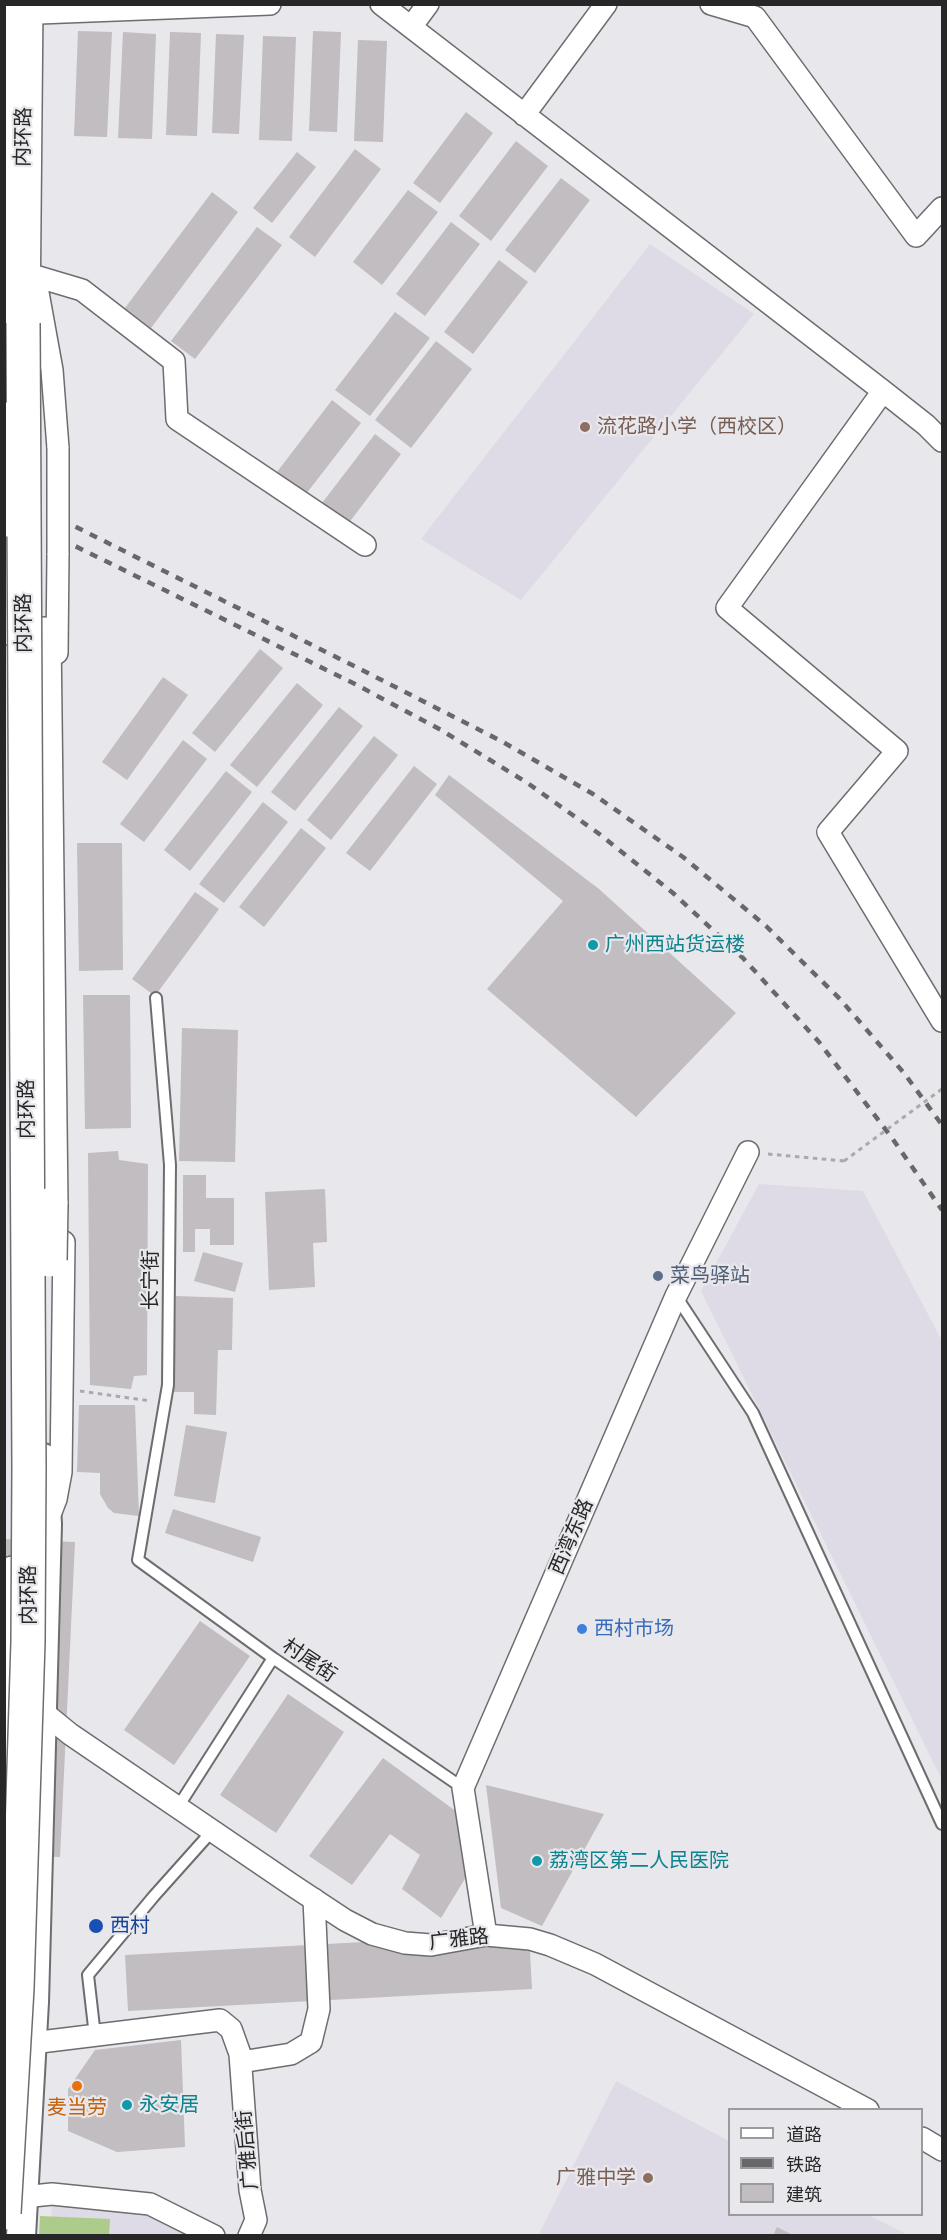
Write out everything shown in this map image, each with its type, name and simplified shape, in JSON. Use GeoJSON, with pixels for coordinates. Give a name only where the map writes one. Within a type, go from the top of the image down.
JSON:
{"type":"FeatureCollection","features":[{"type":"Feature","properties":{"kind":"main road"},"geometry":{"type":"LineString","coordinates":[[29,7],[35,276],[35,419]]}},
{"type":"Feature","properties":{"kind":"main road"},"geometry":{"type":"LineString","coordinates":[[6,1668],[36,1642],[47,1524],[41,1412],[26,1231],[6,406],[29,7]]}},
{"type":"Feature","properties":{"kind":"main road","name":"内环路"},"geometry":{"type":"LineString","coordinates":[[14,2205],[17,1988],[36,1642],[29,1455],[23,453],[24,143],[29,7]]}},
{"type":"Feature","properties":{"kind":"main road"},"geometry":{"type":"LineString","coordinates":[[4,1883],[6,1668],[14,1580],[15,1474],[26,1231],[34,538]]}},
{"type":"Feature","properties":{"kind":"main road"},"geometry":{"type":"LineString","coordinates":[[21,2235],[14,2205],[32,2043],[43,1712],[36,1642],[51,1234],[44,634],[34,568]]}},
{"type":"Feature","properties":{"kind":"main road"},"geometry":{"type":"LineString","coordinates":[[14,1580],[47,1524]]}},
{"type":"Feature","properties":{"kind":"main road"},"geometry":{"type":"LineString","coordinates":[[6,1668],[43,1712]]}},
{"type":"Feature","properties":{"kind":"street"},"geometry":{"type":"LineString","coordinates":[[29,7],[270,4]]}},
{"type":"Feature","properties":{"kind":"street"},"geometry":{"type":"LineString","coordinates":[[381,4],[926,425],[942,441]]}},
{"type":"Feature","properties":{"kind":"street"},"geometry":{"type":"LineString","coordinates":[[411,27],[428,4]]}},
{"type":"Feature","properties":{"kind":"street"},"geometry":{"type":"LineString","coordinates":[[524,115],[606,4]]}},
{"type":"Feature","properties":{"kind":"street"},"geometry":{"type":"LineString","coordinates":[[711,4],[754,17],[916,236],[942,208]]}},
{"type":"Feature","properties":{"kind":"street"},"geometry":{"type":"LineString","coordinates":[[47,1524],[56,1499],[61,1472],[64,1388],[64,1153],[59,954],[58,448],[52,370],[35,276],[82,290],[174,361],[177,419],[365,545]]}},
{"type":"Feature","properties":{"kind":"street"},"geometry":{"type":"LineString","coordinates":[[882,391],[727,608],[897,751],[828,832],[942,1021]]}},
{"type":"Feature","properties":{"kind":"street"},"geometry":{"type":"LineString","coordinates":[[44,634],[47,585],[58,553]]}},
{"type":"Feature","properties":{"kind":"street","name":"西湾东路"},"geometry":{"type":"LineString","coordinates":[[463,1788],[676,1296],[748,1152]]}},
{"type":"Feature","properties":{"kind":"street","name":"广雅路"},"geometry":{"type":"LineString","coordinates":[[43,1712],[70,1734],[177,1807],[314,1899],[372,1934],[405,1943],[431,1945],[486,1935],[530,1939],[574,1954],[866,2108]]}},
{"type":"Feature","properties":{"kind":"street"},"geometry":{"type":"LineString","coordinates":[[463,1788],[486,1935]]}},
{"type":"Feature","properties":{"kind":"street"},"geometry":{"type":"LineString","coordinates":[[241,2062],[291,2054],[311,2042],[319,2009],[314,1899]]}},
{"type":"Feature","properties":{"kind":"street","name":"广雅后街"},"geometry":{"type":"LineString","coordinates":[[32,2043],[220,2020],[231,2029],[240,2054],[250,2190],[256,2220],[249,2235]]}},
{"type":"Feature","properties":{"kind":"street"},"geometry":{"type":"LineString","coordinates":[[923,2139],[942,2150]]}},
{"type":"Feature","properties":{"kind":"street"},"geometry":{"type":"LineString","coordinates":[[14,2205],[52,2193],[150,2204],[214,2235]]}},
{"type":"Feature","properties":{"kind":"lane","name":"长宁街"},"geometry":{"type":"LineString","coordinates":[[138,1560],[168,1385],[170,1165],[156,999]]}},
{"type":"Feature","properties":{"kind":"lane"},"geometry":{"type":"LineString","coordinates":[[676,1296],[753,1413],[942,1824]]}},
{"type":"Feature","properties":{"kind":"lane","name":"村尾街"},"geometry":{"type":"LineString","coordinates":[[138,1560],[273,1658],[463,1788]]}},
{"type":"Feature","properties":{"kind":"lane"},"geometry":{"type":"LineString","coordinates":[[177,1807],[273,1658]]}},
{"type":"Feature","properties":{"kind":"lane"},"geometry":{"type":"LineString","coordinates":[[95,2036],[88,1975],[213,1830]]}},
{"type":"Feature","properties":{"kind":"path"},"geometry":{"type":"LineString","coordinates":[[748,1152],[844,1161],[942,1089]]}},
{"type":"Feature","properties":{"kind":"path"},"geometry":{"type":"LineString","coordinates":[[64,1388],[165,1403]]}},
{"type":"Feature","properties":{"kind":"shaded area","name":"流花路小学（西校区）"},"geometry":{"type":"Polygon","coordinates":[[[650,244],[754,314],[521,600],[421,539],[650,244]]]}},
{"type":"Feature","properties":{"kind":"shaded area"},"geometry":{"type":"Polygon","coordinates":[[[759,1184],[863,1191],[942,1341],[942,1780],[701,1291],[759,1184]]]}},
{"type":"Feature","properties":{"kind":"shaded area","name":"广雅中学"},"geometry":{"type":"Polygon","coordinates":[[[616,2081],[728,2140],[728,2216],[870,2216],[908,2235],[538,2236],[616,2081]]]}},
{"type":"Feature","properties":{"kind":"shaded area"},"geometry":{"type":"Polygon","coordinates":[[[52,2194],[150,2204],[213,2236],[51,2236],[52,2194]]]}},
{"type":"Feature","properties":{"kind":"green space"},"geometry":{"type":"Polygon","coordinates":[[[40,2216],[110,2219],[109,2235],[39,2235],[40,2216]]]}},
{"type":"Feature","properties":{"kind":"building"},"geometry":{"type":"Polygon","coordinates":[[[78,31],[112,32],[107,137],[74,136],[78,31]]]}},
{"type":"Feature","properties":{"kind":"building"},"geometry":{"type":"Polygon","coordinates":[[[313,31],[341,32],[337,132],[309,131],[313,31]]]}},
{"type":"Feature","properties":{"kind":"building"},"geometry":{"type":"Polygon","coordinates":[[[123,32],[156,34],[152,139],[118,138],[123,32]]]}},
{"type":"Feature","properties":{"kind":"building"},"geometry":{"type":"Polygon","coordinates":[[[170,32],[201,33],[197,136],[166,135],[170,32]]]}},
{"type":"Feature","properties":{"kind":"building"},"geometry":{"type":"Polygon","coordinates":[[[216,34],[244,35],[239,134],[212,133],[216,34]]]}},
{"type":"Feature","properties":{"kind":"building"},"geometry":{"type":"Polygon","coordinates":[[[263,36],[296,37],[292,141],[259,140],[263,36]]]}},
{"type":"Feature","properties":{"kind":"building"},"geometry":{"type":"Polygon","coordinates":[[[358,40],[387,41],[383,142],[354,141],[358,40]]]}},
{"type":"Feature","properties":{"kind":"building"},"geometry":{"type":"Polygon","coordinates":[[[466,112],[493,133],[440,203],[413,183],[466,112]]]}},
{"type":"Feature","properties":{"kind":"building"},"geometry":{"type":"Polygon","coordinates":[[[516,141],[548,166],[491,241],[459,216],[516,141]]]}},
{"type":"Feature","properties":{"kind":"building"},"geometry":{"type":"Polygon","coordinates":[[[355,149],[381,169],[315,257],[289,237],[355,149]]]}},
{"type":"Feature","properties":{"kind":"building"},"geometry":{"type":"Polygon","coordinates":[[[297,152],[316,167],[272,223],[253,208],[297,152]]]}},
{"type":"Feature","properties":{"kind":"building"},"geometry":{"type":"Polygon","coordinates":[[[561,178],[590,200],[535,273],[505,250],[561,178]]]}},
{"type":"Feature","properties":{"kind":"building"},"geometry":{"type":"Polygon","coordinates":[[[408,190],[438,212],[382,285],[353,262],[408,190]]]}},
{"type":"Feature","properties":{"kind":"building"},"geometry":{"type":"Polygon","coordinates":[[[212,192],[238,212],[151,328],[125,308],[212,192]]]}},
{"type":"Feature","properties":{"kind":"building"},"geometry":{"type":"Polygon","coordinates":[[[451,222],[480,244],[425,316],[396,294],[451,222]]]}},
{"type":"Feature","properties":{"kind":"building"},"geometry":{"type":"Polygon","coordinates":[[[257,227],[282,245],[195,359],[171,341],[257,227]]]}},
{"type":"Feature","properties":{"kind":"building"},"geometry":{"type":"Polygon","coordinates":[[[499,260],[528,282],[473,354],[444,332],[499,260]]]}},
{"type":"Feature","properties":{"kind":"building"},"geometry":{"type":"Polygon","coordinates":[[[395,312],[430,338],[370,416],[335,390],[395,312]]]}},
{"type":"Feature","properties":{"kind":"building"},"geometry":{"type":"Polygon","coordinates":[[[436,341],[472,369],[411,448],[375,420],[436,341]]]}},
{"type":"Feature","properties":{"kind":"building"},"geometry":{"type":"Polygon","coordinates":[[[332,400],[361,423],[306,494],[277,472],[332,400]]]}},
{"type":"Feature","properties":{"kind":"building"},"geometry":{"type":"Polygon","coordinates":[[[375,434],[401,454],[348,524],[322,503],[375,434]]]}},
{"type":"Feature","properties":{"kind":"building"},"geometry":{"type":"Polygon","coordinates":[[[260,649],[283,668],[215,752],[192,733],[260,649]]]}},
{"type":"Feature","properties":{"kind":"building"},"geometry":{"type":"Polygon","coordinates":[[[163,677],[188,695],[127,780],[102,762],[163,677]]]}},
{"type":"Feature","properties":{"kind":"building"},"geometry":{"type":"Polygon","coordinates":[[[297,683],[323,705],[257,787],[230,765],[297,683]]]}},
{"type":"Feature","properties":{"kind":"building"},"geometry":{"type":"Polygon","coordinates":[[[339,707],[363,726],[295,811],[271,792],[339,707]]]}},
{"type":"Feature","properties":{"kind":"building"},"geometry":{"type":"Polygon","coordinates":[[[374,736],[398,755],[331,840],[307,820],[374,736]]]}},
{"type":"Feature","properties":{"kind":"building"},"geometry":{"type":"Polygon","coordinates":[[[183,740],[207,759],[144,842],[120,824],[183,740]]]}},
{"type":"Feature","properties":{"kind":"building"},"geometry":{"type":"Polygon","coordinates":[[[414,766],[437,784],[370,871],[346,853],[414,766]]]}},
{"type":"Feature","properties":{"kind":"building"},"geometry":{"type":"Polygon","coordinates":[[[226,771],[252,792],[190,871],[164,850],[226,771]]]}},
{"type":"Feature","properties":{"kind":"building","name":"广州西站货运楼"},"geometry":{"type":"Polygon","coordinates":[[[449,775],[599,889],[736,1013],[636,1117],[487,989],[563,901],[435,795],[449,775]]]}},
{"type":"Feature","properties":{"kind":"building"},"geometry":{"type":"Polygon","coordinates":[[[263,802],[288,822],[224,903],[199,884],[263,802]]]}},
{"type":"Feature","properties":{"kind":"building"},"geometry":{"type":"Polygon","coordinates":[[[301,828],[326,848],[264,927],[239,907],[301,828]]]}},
{"type":"Feature","properties":{"kind":"building"},"geometry":{"type":"Polygon","coordinates":[[[77,843],[122,843],[123,970],[79,971],[77,843]]]}},
{"type":"Feature","properties":{"kind":"building"},"geometry":{"type":"Polygon","coordinates":[[[195,892],[219,909],[155,996],[132,979],[195,892]]]}},
{"type":"Feature","properties":{"kind":"building"},"geometry":{"type":"Polygon","coordinates":[[[83,995],[130,995],[131,1128],[85,1129],[83,995]]]}},
{"type":"Feature","properties":{"kind":"building"},"geometry":{"type":"Polygon","coordinates":[[[182,1028],[238,1030],[235,1162],[179,1161],[182,1028]]]}},
{"type":"Feature","properties":{"kind":"building"},"geometry":{"type":"Polygon","coordinates":[[[118,1151],[119,1160],[148,1164],[147,1375],[134,1376],[131,1389],[90,1385],[88,1153],[118,1151]]]}},
{"type":"Feature","properties":{"kind":"building"},"geometry":{"type":"Polygon","coordinates":[[[183,1175],[206,1175],[206,1198],[234,1198],[234,1245],[210,1245],[210,1229],[195,1229],[195,1252],[183,1252],[183,1175]]]}},
{"type":"Feature","properties":{"kind":"building"},"geometry":{"type":"Polygon","coordinates":[[[325,1189],[327,1242],[313,1243],[315,1287],[269,1290],[265,1192],[325,1189]]]}},
{"type":"Feature","properties":{"kind":"building"},"geometry":{"type":"Polygon","coordinates":[[[203,1252],[243,1263],[235,1292],[194,1281],[203,1252]]]}},
{"type":"Feature","properties":{"kind":"building"},"geometry":{"type":"Polygon","coordinates":[[[176,1296],[233,1298],[232,1350],[218,1350],[216,1415],[194,1414],[194,1392],[173,1392],[176,1296]]]}},
{"type":"Feature","properties":{"kind":"building"},"geometry":{"type":"Polygon","coordinates":[[[79,1405],[135,1405],[139,1516],[114,1513],[108,1508],[100,1494],[100,1473],[77,1472],[79,1405]]]}},
{"type":"Feature","properties":{"kind":"building"},"geometry":{"type":"Polygon","coordinates":[[[186,1425],[227,1432],[215,1503],[174,1496],[186,1425]]]}},
{"type":"Feature","properties":{"kind":"building"},"geometry":{"type":"Polygon","coordinates":[[[173,1509],[261,1537],[253,1562],[165,1533],[173,1509]]]}},
{"type":"Feature","properties":{"kind":"building"},"geometry":{"type":"Polygon","coordinates":[[[4,1539],[75,1542],[60,1857],[4,1855],[4,1539]]]}},
{"type":"Feature","properties":{"kind":"building"},"geometry":{"type":"Polygon","coordinates":[[[200,1621],[250,1656],[174,1765],[124,1730],[200,1621]]]}},
{"type":"Feature","properties":{"kind":"building"},"geometry":{"type":"Polygon","coordinates":[[[288,1694],[344,1732],[276,1833],[220,1795],[288,1694]]]}},
{"type":"Feature","properties":{"kind":"building"},"geometry":{"type":"Polygon","coordinates":[[[383,1758],[457,1812],[466,1877],[441,1918],[402,1889],[420,1855],[390,1834],[352,1885],[309,1856],[383,1758]]]}},
{"type":"Feature","properties":{"kind":"building","name":"荔湾区第二人民医院"},"geometry":{"type":"Polygon","coordinates":[[[486,1785],[604,1814],[542,1926],[501,1908],[486,1785]]]}},
{"type":"Feature","properties":{"kind":"building","name":"西村"},"geometry":{"type":"Polygon","coordinates":[[[529,1933],[532,1989],[128,2011],[125,1955],[529,1933]]]}},
{"type":"Feature","properties":{"kind":"building"},"geometry":{"type":"Polygon","coordinates":[[[181,2040],[185,2147],[117,2152],[68,2131],[68,2089],[95,2050],[181,2040]]]}},
{"type":"Feature","properties":{"kind":"building"},"geometry":{"type":"Polygon","coordinates":[[[777,2227],[795,2236],[773,2236],[777,2227]]]}},
{"type":"Feature","properties":{"kind":"railway"},"geometry":{"type":"LineString","coordinates":[[4,491],[503,742],[593,794],[683,857],[766,926],[840,999],[904,1073],[942,1125]]}},
{"type":"Feature","properties":{"kind":"railway"},"geometry":{"type":"LineString","coordinates":[[4,511],[355,684],[441,730],[526,782],[598,833],[673,893],[743,958],[819,1042],[892,1138],[942,1210]]}},
{"type":"Feature","properties":{"kind":"place","name":"流花路小学（西校区）"},"geometry":{"type":"Point","coordinates":[585,427]}},
{"type":"Feature","properties":{"kind":"place","name":"广州西站货运楼"},"geometry":{"type":"Point","coordinates":[593,945]}},
{"type":"Feature","properties":{"kind":"place","name":"菜鸟驿站"},"geometry":{"type":"Point","coordinates":[658,1276]}},
{"type":"Feature","properties":{"kind":"place","name":"西村市场"},"geometry":{"type":"Point","coordinates":[582,1629]}},
{"type":"Feature","properties":{"kind":"place","name":"荔湾区第二人民医院"},"geometry":{"type":"Point","coordinates":[537,1861]}},
{"type":"Feature","properties":{"kind":"place","name":"西村"},"geometry":{"type":"Point","coordinates":[96,1926]}},
{"type":"Feature","properties":{"kind":"place","name":"麦当劳"},"geometry":{"type":"Point","coordinates":[77,2086]}},
{"type":"Feature","properties":{"kind":"place","name":"永安居"},"geometry":{"type":"Point","coordinates":[127,2105]}},
{"type":"Feature","properties":{"kind":"place","name":"广雅中学"},"geometry":{"type":"Point","coordinates":[648,2178]}}]}
